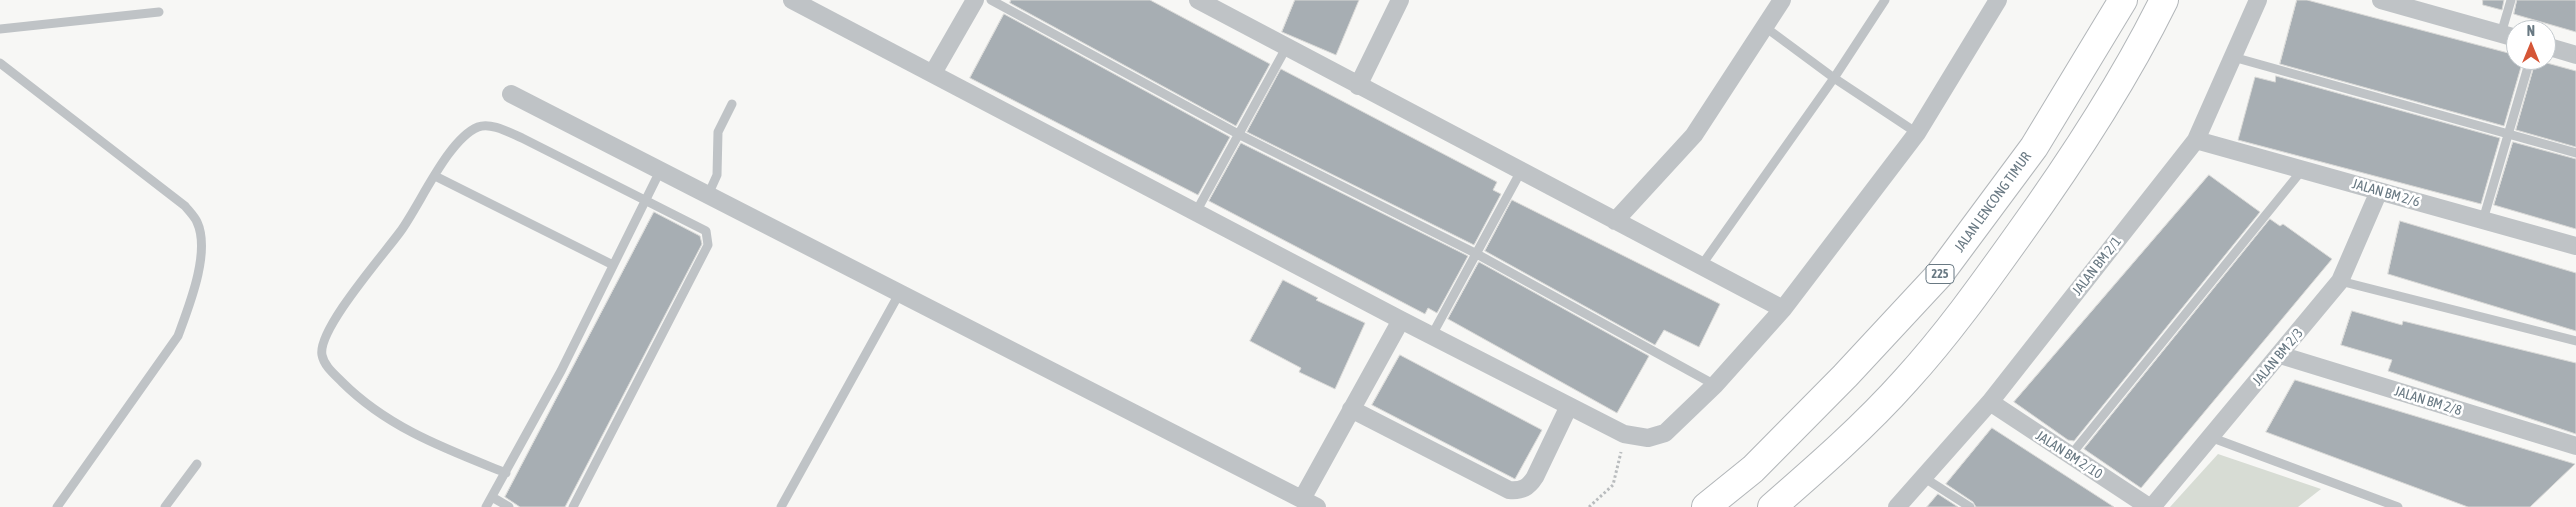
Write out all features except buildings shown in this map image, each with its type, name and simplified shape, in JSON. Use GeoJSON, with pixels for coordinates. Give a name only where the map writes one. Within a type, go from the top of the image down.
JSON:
{"type":"FeatureCollection","features":[{"type":"Feature","properties":{"kind":"highway","name":"JALAN LENCONG TIMUR"},"geometry":{"type":"LineString","coordinates":[[1706,507],[1753,469],[1845,376],[1940,275],[2034,147],[2123,0]]}},
{"type":"Feature","properties":{"kind":"highway"},"geometry":{"type":"LineString","coordinates":[[1772,507],[1809,475],[1906,381],[1970,302],[2058,179],[2144,39],[2164,0]]}},
{"type":"Feature","properties":{"kind":"street"},"geometry":{"type":"LineString","coordinates":[[792,0],[1401,320],[1569,406],[1624,434],[1648,438],[1665,433],[1715,385],[1783,309],[1917,133],[1998,0]]}},
{"type":"Feature","properties":{"kind":"street"},"geometry":{"type":"LineString","coordinates":[[933,74],[975,0]]}},
{"type":"Feature","properties":{"kind":"street"},"geometry":{"type":"LineString","coordinates":[[1198,0],[1783,309]]}},
{"type":"Feature","properties":{"kind":"street"},"geometry":{"type":"LineString","coordinates":[[1358,86],[1400,0]]}},
{"type":"Feature","properties":{"kind":"street"},"geometry":{"type":"LineString","coordinates":[[1615,221],[1694,134],[1782,0]]}},
{"type":"Feature","properties":{"kind":"street","name":"JALAN BM 2/1"},"geometry":{"type":"LineString","coordinates":[[1897,507],[1990,402],[2196,140],[2258,0]]}},
{"type":"Feature","properties":{"kind":"street"},"geometry":{"type":"LineString","coordinates":[[2381,0],[2506,35]]}},
{"type":"Feature","properties":{"kind":"street"},"geometry":{"type":"LineString","coordinates":[[2556,49],[2576,54]]}},
{"type":"Feature","properties":{"kind":"street"},"geometry":{"type":"LineString","coordinates":[[511,94],[1309,503],[1351,409],[1401,320]]}},
{"type":"Feature","properties":{"kind":"street","name":"JALAN BM 2/6"},"geometry":{"type":"LineString","coordinates":[[2196,140],[2576,246]]}},
{"type":"Feature","properties":{"kind":"street","name":"JALAN BM 2/3"},"geometry":{"type":"LineString","coordinates":[[2150,507],[2280,355],[2340,281],[2379,191]]}},
{"type":"Feature","properties":{"kind":"street","name":"JALAN BM 2/8"},"geometry":{"type":"LineString","coordinates":[[2280,355],[2576,446]]}},
{"type":"Feature","properties":{"kind":"street","name":"JALAN BM 2/10"},"geometry":{"type":"LineString","coordinates":[[1990,402],[2150,507]]}},
{"type":"Feature","properties":{"kind":"street"},"geometry":{"type":"LineString","coordinates":[[1351,409],[1509,490],[1520,491],[1529,485],[1534,477],[1569,406]]}},
{"type":"Feature","properties":{"kind":"lane"},"geometry":{"type":"LineString","coordinates":[[991,0],[1240,135],[1475,252],[1715,385]]}},
{"type":"Feature","properties":{"kind":"lane"},"geometry":{"type":"LineString","coordinates":[[1701,266],[1834,78],[1885,0]]}},
{"type":"Feature","properties":{"kind":"lane"},"geometry":{"type":"LineString","coordinates":[[2510,20],[2511,0]]}},
{"type":"Feature","properties":{"kind":"lane"},"geometry":{"type":"LineString","coordinates":[[0,29],[159,12]]}},
{"type":"Feature","properties":{"kind":"lane"},"geometry":{"type":"LineString","coordinates":[[1764,27],[1834,78],[1917,133]]}},
{"type":"Feature","properties":{"kind":"lane"},"geometry":{"type":"LineString","coordinates":[[1196,212],[1240,135],[1286,48]]}},
{"type":"Feature","properties":{"kind":"lane"},"geometry":{"type":"LineString","coordinates":[[2233,57],[2576,152]]}},
{"type":"Feature","properties":{"kind":"lane"},"geometry":{"type":"LineString","coordinates":[[0,63],[185,206],[197,222],[202,243],[190,304],[178,336],[57,507]]}},
{"type":"Feature","properties":{"kind":"lane"},"geometry":{"type":"LineString","coordinates":[[2483,220],[2510,134],[2527,70]]}},
{"type":"Feature","properties":{"kind":"lane"},"geometry":{"type":"LineString","coordinates":[[708,194],[717,176],[718,132],[732,104]]}},
{"type":"Feature","properties":{"kind":"lane"},"geometry":{"type":"LineString","coordinates":[[506,473],[435,445],[393,422],[362,402],[326,366],[321,354],[322,342],[350,296],[400,232],[447,156],[468,133],[480,126],[493,127],[522,138],[706,231],[708,245],[573,507]]}},
{"type":"Feature","properties":{"kind":"lane"},"geometry":{"type":"LineString","coordinates":[[2070,456],[2303,169]]}},
{"type":"Feature","properties":{"kind":"lane"},"geometry":{"type":"LineString","coordinates":[[486,507],[561,371],[660,171]]}},
{"type":"Feature","properties":{"kind":"lane"},"geometry":{"type":"LineString","coordinates":[[1432,335],[1475,252],[1521,171]]}},
{"type":"Feature","properties":{"kind":"lane"},"geometry":{"type":"LineString","coordinates":[[435,176],[613,265]]}},
{"type":"Feature","properties":{"kind":"lane"},"geometry":{"type":"LineString","coordinates":[[2340,281],[2576,341]]}},
{"type":"Feature","properties":{"kind":"lane"},"geometry":{"type":"LineString","coordinates":[[781,507],[899,294]]}},
{"type":"Feature","properties":{"kind":"lane"},"geometry":{"type":"LineString","coordinates":[[2210,437],[2398,507]]}},
{"type":"Feature","properties":{"kind":"lane"},"geometry":{"type":"LineString","coordinates":[[165,507],[197,464]]}},
{"type":"Feature","properties":{"kind":"lane"},"geometry":{"type":"LineString","coordinates":[[1923,477],[1970,507]]}},
{"type":"Feature","properties":{"kind":"lane"},"geometry":{"type":"LineString","coordinates":[[492,497],[509,507]]}},
{"type":"Feature","properties":{"kind":"path"},"geometry":{"type":"LineString","coordinates":[[1589,507],[1613,485],[1624,434]]}},
{"type":"Feature","properties":{"kind":"shaded area"},"geometry":{"type":"Polygon","coordinates":[[[2218,454],[2321,489],[2298,507],[2170,507],[2218,454]]]}}]}
